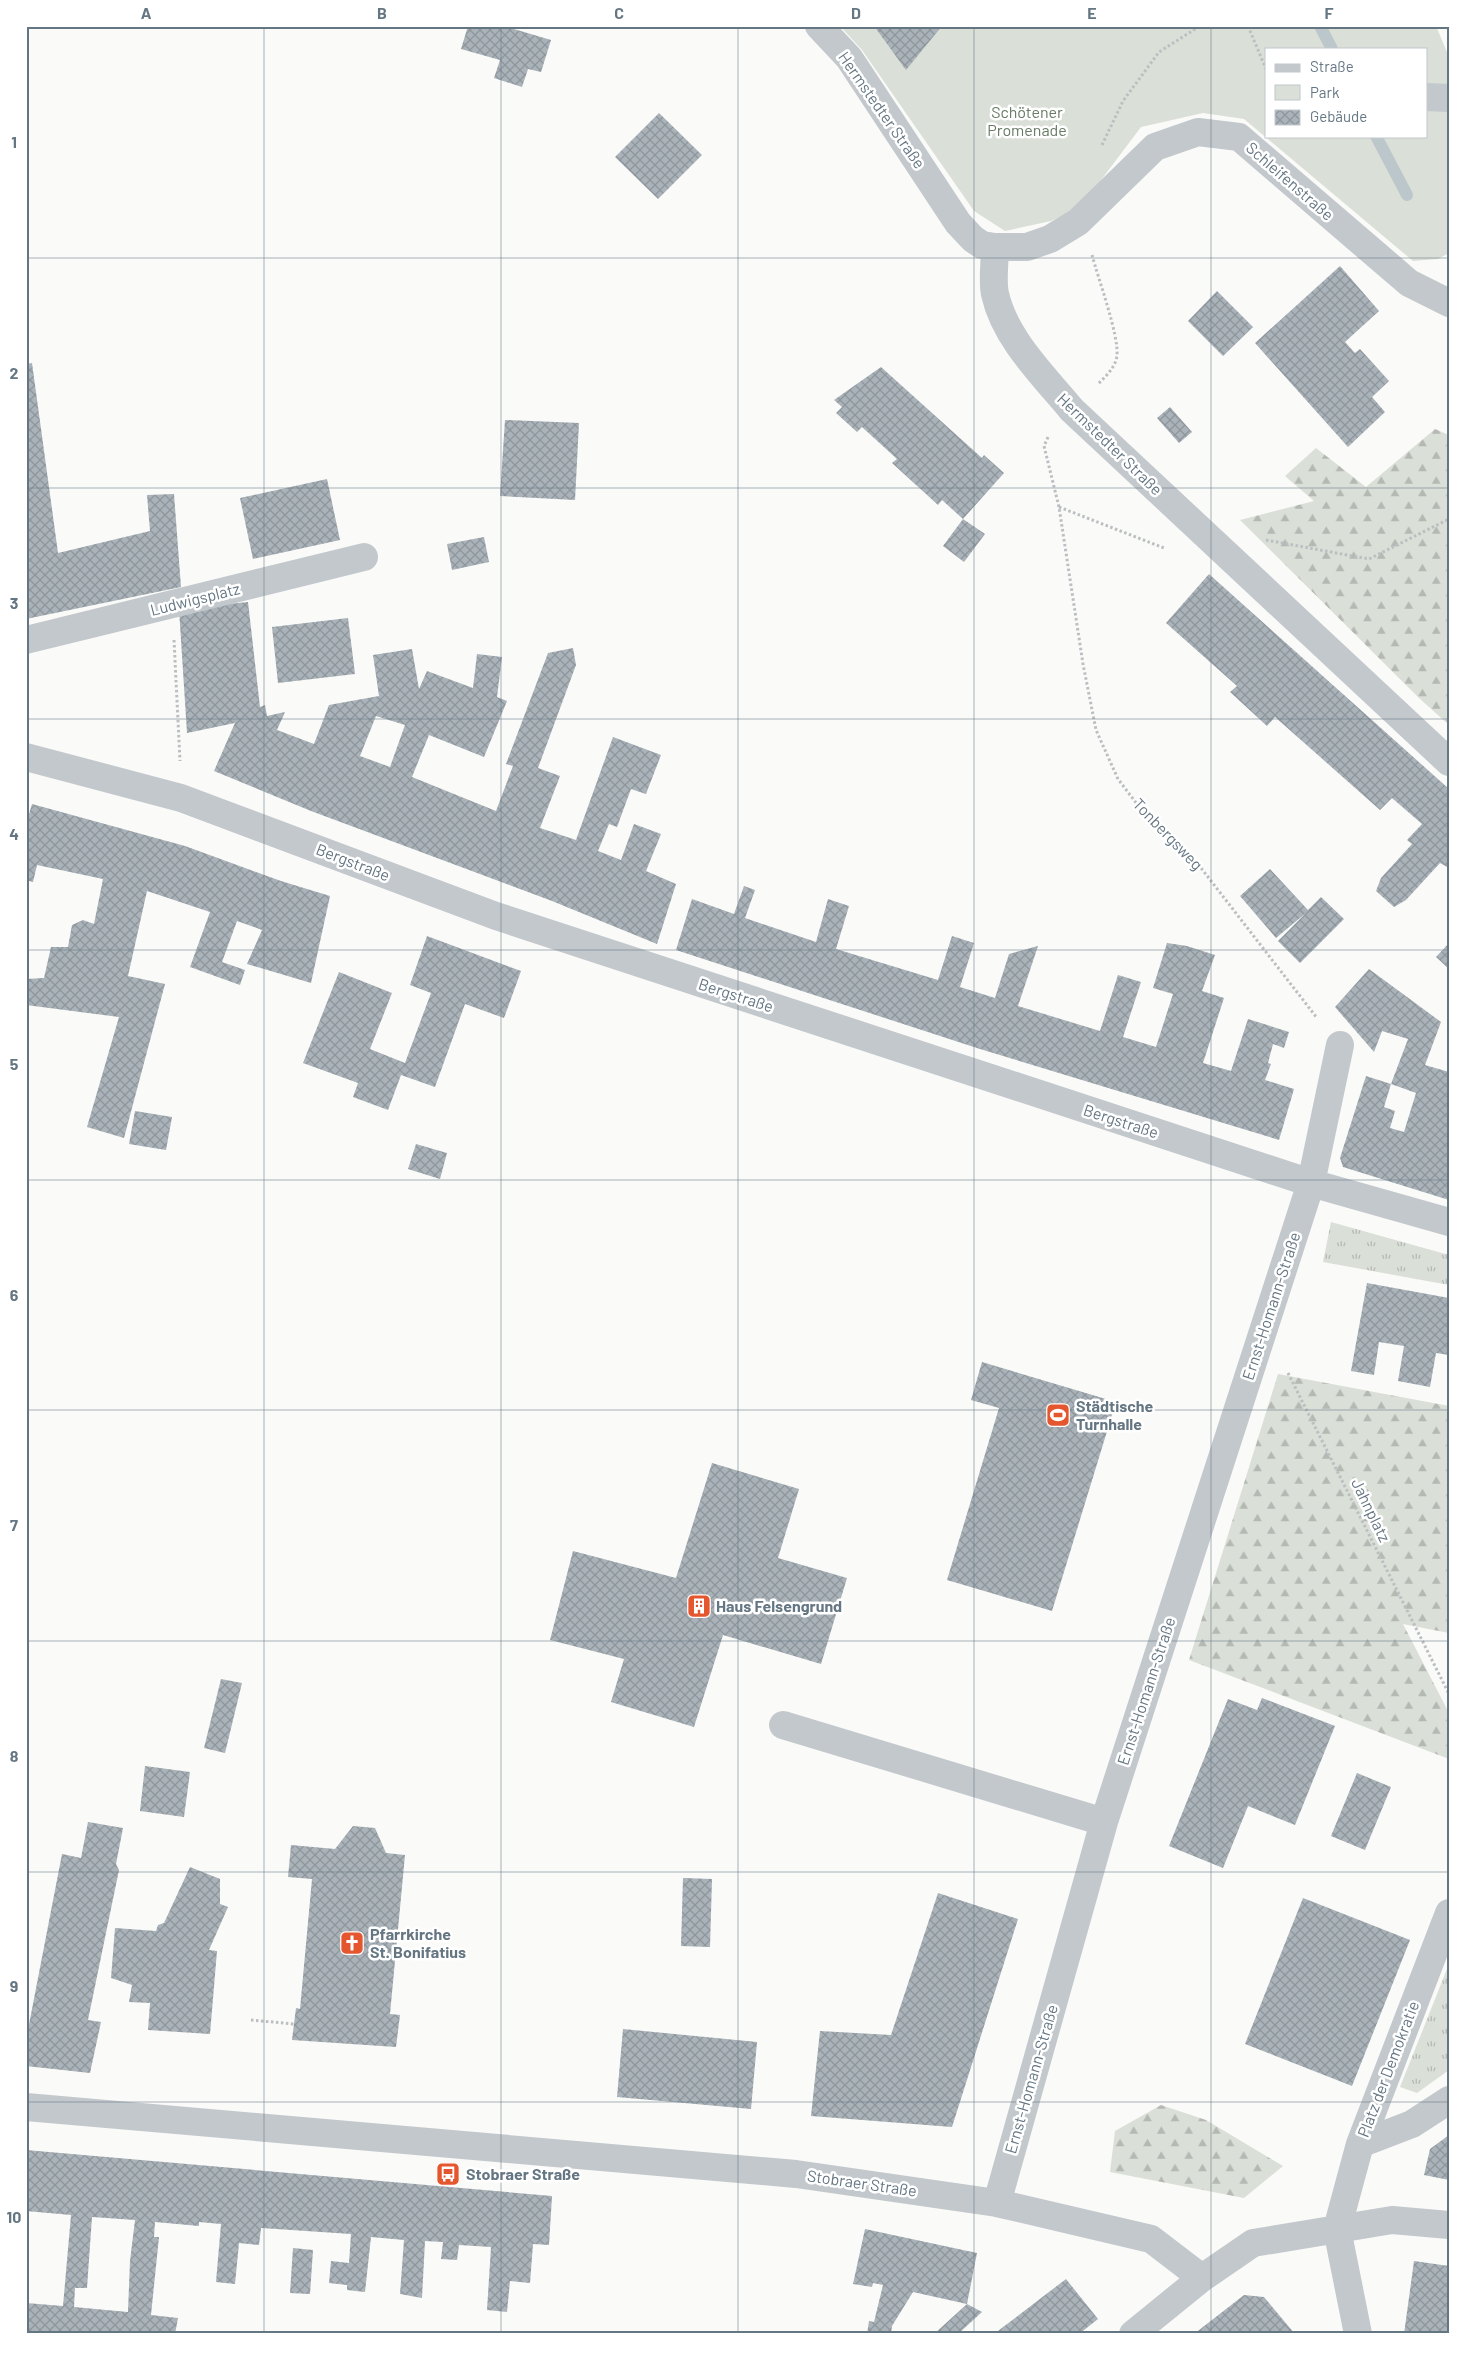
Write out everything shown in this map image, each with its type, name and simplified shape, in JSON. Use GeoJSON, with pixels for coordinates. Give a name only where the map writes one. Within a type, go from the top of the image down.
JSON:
{"type":"FeatureCollection","features":[{"type":"Feature","properties":{"kind":"street","name":"Hermstedter Straße"},"geometry":{"type":"LineString","coordinates":[[819,26],[849,58],[958,223],[973,239],[982,245],[994,248],[995,294],[1004,317],[1021,348],[1072,410],[1449,762]]}},
{"type":"Feature","properties":{"kind":"street"},"geometry":{"type":"LineString","coordinates":[[1428,97],[1449,98]]}},
{"type":"Feature","properties":{"kind":"street","name":"Schleifenstraße"},"geometry":{"type":"LineString","coordinates":[[994,248],[1027,247],[1050,239],[1078,222],[1154,147],[1198,132],[1239,137],[1409,283],[1449,303]]}},
{"type":"Feature","properties":{"kind":"street","name":"Ludwigsplatz"},"geometry":{"type":"LineString","coordinates":[[26,640],[364,557]]}},
{"type":"Feature","properties":{"kind":"street","name":"Bergstraße"},"geometry":{"type":"LineString","coordinates":[[26,757],[181,798],[496,916],[1311,1183],[1449,1222]]}},
{"type":"Feature","properties":{"kind":"street"},"geometry":{"type":"LineString","coordinates":[[1311,1183],[1340,1045]]}},
{"type":"Feature","properties":{"kind":"street","name":"Ernst-Homann-Straße"},"geometry":{"type":"LineString","coordinates":[[996,2203],[1104,1822],[1311,1183]]}},
{"type":"Feature","properties":{"kind":"street"},"geometry":{"type":"LineString","coordinates":[[782,1725],[1104,1822]]}},
{"type":"Feature","properties":{"kind":"street","name":"Platz der Demokratie"},"geometry":{"type":"LineString","coordinates":[[1337,2229],[1360,2144],[1449,1913]]}},
{"type":"Feature","properties":{"kind":"street"},"geometry":{"type":"LineString","coordinates":[[1360,2144],[1412,2124],[1449,2100]]}},
{"type":"Feature","properties":{"kind":"street","name":"Stobraer Straße"},"geometry":{"type":"LineString","coordinates":[[26,2107],[796,2174],[996,2203],[1151,2239],[1202,2278]]}},
{"type":"Feature","properties":{"kind":"street"},"geometry":{"type":"LineString","coordinates":[[1133,2334],[1202,2278],[1253,2244],[1392,2220],[1449,2225]]}},
{"type":"Feature","properties":{"kind":"street"},"geometry":{"type":"LineString","coordinates":[[1337,2229],[1358,2334]]}},
{"type":"Feature","properties":{"kind":"path"},"geometry":{"type":"LineString","coordinates":[[1102,146],[1123,101],[1158,52],[1200,26]]}},
{"type":"Feature","properties":{"kind":"path"},"geometry":{"type":"LineString","coordinates":[[1248,26],[1265,67]]}},
{"type":"Feature","properties":{"kind":"path"},"geometry":{"type":"LineString","coordinates":[[1072,410],[1112,370],[1117,356],[1115,336],[1090,249],[1078,222]]}},
{"type":"Feature","properties":{"kind":"path","name":"Tonbergsweg"},"geometry":{"type":"LineString","coordinates":[[1044,446],[1060,507],[1082,664],[1096,730],[1118,779],[1146,816],[1191,855],[1340,1045]]}},
{"type":"Feature","properties":{"kind":"path"},"geometry":{"type":"LineString","coordinates":[[1060,507],[1174,552],[1198,528]]}},
{"type":"Feature","properties":{"kind":"path"},"geometry":{"type":"LineString","coordinates":[[1264,540],[1370,558],[1449,519]]}},
{"type":"Feature","properties":{"kind":"path"},"geometry":{"type":"LineString","coordinates":[[172,605],[180,729],[181,798]]}},
{"type":"Feature","properties":{"kind":"path","name":"Jahnplatz"},"geometry":{"type":"LineString","coordinates":[[1256,1353],[1284,1364],[1449,1694]]}},
{"type":"Feature","properties":{"kind":"path"},"geometry":{"type":"LineString","coordinates":[[251,2020],[294,2024]]}},
{"type":"Feature","properties":{"kind":"green space","name":"Schötener Promenade"},"geometry":{"type":"Polygon","coordinates":[[[840,26],[1436,26],[1449,57],[1449,253],[1438,259],[1413,261],[1267,138],[1428,138],[1428,48],[1265,48],[1265,137],[1244,119],[1203,113],[1141,127],[1080,208],[1051,221],[1005,231],[974,211],[862,50],[840,26]]]}},
{"type":"Feature","properties":{"kind":"green space"},"geometry":{"type":"Polygon","coordinates":[[[1435,429],[1449,435],[1449,725],[1419,698],[1240,520],[1314,501],[1285,476],[1316,448],[1366,487],[1435,429]]]}},
{"type":"Feature","properties":{"kind":"green space"},"geometry":{"type":"Polygon","coordinates":[[[1331,1222],[1449,1255],[1449,1285],[1323,1262],[1331,1222]]]}},
{"type":"Feature","properties":{"kind":"green space"},"geometry":{"type":"Polygon","coordinates":[[[1278,1374],[1449,1406],[1449,1633],[1403,1624],[1449,1713],[1449,1759],[1189,1660],[1278,1374]]]}},
{"type":"Feature","properties":{"kind":"green space"},"geometry":{"type":"Polygon","coordinates":[[[1449,1964],[1449,2070],[1417,2093],[1400,2087],[1449,1964]]]}},
{"type":"Feature","properties":{"kind":"green space"},"geometry":{"type":"Polygon","coordinates":[[[1161,2105],[1206,2120],[1283,2166],[1244,2198],[1110,2172],[1115,2131],[1161,2105]]]}},
{"type":"Feature","properties":{"kind":"building"},"geometry":{"type":"Polygon","coordinates":[[[468,26],[504,26],[551,40],[541,72],[528,69],[522,87],[494,78],[500,60],[461,49],[468,26]]]}},
{"type":"Feature","properties":{"kind":"building"},"geometry":{"type":"Polygon","coordinates":[[[874,26],[942,26],[906,70],[874,26]]]}},
{"type":"Feature","properties":{"kind":"building"},"geometry":{"type":"Polygon","coordinates":[[[659,113],[702,155],[658,199],[615,157],[659,113]]]}},
{"type":"Feature","properties":{"kind":"building"},"geometry":{"type":"Polygon","coordinates":[[[1340,266],[1379,311],[1345,342],[1355,353],[1360,349],[1389,381],[1372,397],[1385,412],[1348,447],[1255,343],[1340,266]]]}},
{"type":"Feature","properties":{"kind":"building"},"geometry":{"type":"Polygon","coordinates":[[[1217,291],[1253,327],[1223,356],[1188,321],[1217,291]]]}},
{"type":"Feature","properties":{"kind":"building"},"geometry":{"type":"Polygon","coordinates":[[[32,363],[58,553],[150,531],[147,495],[174,494],[181,587],[26,619],[26,364],[32,363]]]}},
{"type":"Feature","properties":{"kind":"building"},"geometry":{"type":"Polygon","coordinates":[[[881,367],[982,458],[984,455],[1004,473],[963,519],[942,500],[938,505],[892,463],[897,459],[862,427],[857,432],[836,413],[842,407],[834,400],[881,367]]]}},
{"type":"Feature","properties":{"kind":"building"},"geometry":{"type":"Polygon","coordinates":[[[1170,407],[1192,432],[1179,443],[1157,418],[1170,407]]]}},
{"type":"Feature","properties":{"kind":"building"},"geometry":{"type":"Polygon","coordinates":[[[505,420],[579,423],[575,500],[500,496],[505,420]]]}},
{"type":"Feature","properties":{"kind":"building"},"geometry":{"type":"Polygon","coordinates":[[[327,479],[340,540],[253,559],[240,498],[327,479]]]}},
{"type":"Feature","properties":{"kind":"building"},"geometry":{"type":"Polygon","coordinates":[[[963,519],[985,534],[964,562],[943,546],[963,519]]]}},
{"type":"Feature","properties":{"kind":"building"},"geometry":{"type":"Polygon","coordinates":[[[484,537],[489,562],[452,570],[447,544],[484,537]]]}},
{"type":"Feature","properties":{"kind":"building"},"geometry":{"type":"Polygon","coordinates":[[[1209,574],[1449,789],[1449,868],[1440,863],[1406,900],[1394,907],[1376,891],[1381,878],[1412,844],[1407,840],[1422,824],[1392,798],[1380,810],[1275,717],[1267,726],[1230,692],[1237,686],[1166,623],[1209,574]]]}},
{"type":"Feature","properties":{"kind":"building"},"geometry":{"type":"Polygon","coordinates":[[[248,602],[260,707],[265,705],[267,716],[285,712],[277,730],[314,744],[329,705],[379,696],[373,655],[412,649],[419,689],[427,671],[473,688],[477,654],[502,657],[497,697],[507,701],[484,757],[429,735],[412,777],[496,811],[513,766],[506,764],[548,653],[573,648],[576,665],[538,768],[560,776],[540,828],[576,840],[613,737],[661,755],[646,794],[631,789],[617,827],[609,824],[598,851],[621,860],[634,824],[661,834],[646,871],[676,884],[657,944],[552,901],[311,811],[214,771],[235,723],[187,733],[179,609],[248,602]],[[376,716],[360,756],[390,767],[405,725],[376,716]]]}},
{"type":"Feature","properties":{"kind":"building"},"geometry":{"type":"Polygon","coordinates":[[[348,618],[355,674],[278,683],[272,627],[348,618]]]}},
{"type":"Feature","properties":{"kind":"building"},"geometry":{"type":"Polygon","coordinates":[[[32,804],[185,846],[281,881],[330,896],[311,983],[247,964],[262,930],[237,921],[222,962],[245,970],[240,985],[190,967],[210,912],[147,891],[128,976],[165,984],[124,1138],[87,1127],[119,1017],[26,1005],[26,979],[44,978],[51,947],[68,947],[72,925],[83,920],[94,924],[103,879],[37,865],[33,882],[26,880],[26,824],[32,804]]]}},
{"type":"Feature","properties":{"kind":"building"},"geometry":{"type":"Polygon","coordinates":[[[1270,869],[1308,910],[1321,897],[1344,919],[1300,963],[1278,941],[1306,913],[1276,938],[1240,896],[1270,869]]]}},
{"type":"Feature","properties":{"kind":"building"},"geometry":{"type":"Polygon","coordinates":[[[744,886],[755,890],[745,918],[816,942],[828,899],[849,906],[836,949],[938,980],[952,936],[974,943],[960,987],[995,998],[1009,954],[1038,946],[1018,1006],[1100,1031],[1118,975],[1141,982],[1123,1037],[1156,1047],[1173,994],[1153,988],[1167,943],[1187,946],[1215,955],[1202,991],[1224,998],[1203,1063],[1231,1071],[1248,1019],[1289,1032],[1284,1048],[1273,1044],[1268,1063],[1271,1064],[1265,1080],[1294,1089],[1279,1140],[980,1049],[676,950],[692,899],[734,914],[744,886]]]}},
{"type":"Feature","properties":{"kind":"building"},"geometry":{"type":"Polygon","coordinates":[[[427,936],[521,971],[504,1018],[465,1004],[435,1087],[401,1075],[388,1110],[353,1097],[358,1083],[303,1063],[339,972],[392,993],[370,1049],[405,1063],[431,993],[410,985],[427,936]]]}},
{"type":"Feature","properties":{"kind":"building"},"geometry":{"type":"Polygon","coordinates":[[[1449,943],[1449,969],[1436,957],[1449,943]]]}},
{"type":"Feature","properties":{"kind":"building"},"geometry":{"type":"Polygon","coordinates":[[[1369,969],[1441,1022],[1425,1065],[1449,1072],[1449,1200],[1343,1167],[1340,1158],[1366,1076],[1391,1084],[1408,1039],[1382,1031],[1374,1052],[1335,1007],[1369,969]],[[1391,1084],[1384,1107],[1395,1111],[1390,1128],[1404,1132],[1416,1093],[1391,1084]]]}},
{"type":"Feature","properties":{"kind":"building"},"geometry":{"type":"Polygon","coordinates":[[[135,1111],[172,1117],[166,1150],[129,1144],[135,1111]]]}},
{"type":"Feature","properties":{"kind":"building"},"geometry":{"type":"Polygon","coordinates":[[[416,1144],[447,1153],[440,1179],[408,1169],[416,1144]]]}},
{"type":"Feature","properties":{"kind":"building"},"geometry":{"type":"Polygon","coordinates":[[[1367,1283],[1449,1298],[1449,1355],[1436,1353],[1430,1387],[1398,1381],[1404,1346],[1379,1342],[1374,1375],[1351,1371],[1367,1283]]]}},
{"type":"Feature","properties":{"kind":"building"},"geometry":{"type":"Polygon","coordinates":[[[982,1362],[1116,1402],[1052,1611],[947,1580],[999,1408],[971,1400],[982,1362]]]}},
{"type":"Feature","properties":{"kind":"building","name":"Haus Felsengrund"},"geometry":{"type":"Polygon","coordinates":[[[712,1463],[799,1489],[778,1558],[847,1578],[821,1664],[723,1635],[694,1727],[611,1702],[624,1659],[550,1640],[573,1551],[676,1578],[712,1463]]]}},
{"type":"Feature","properties":{"kind":"building"},"geometry":{"type":"Polygon","coordinates":[[[221,1679],[242,1683],[225,1753],[204,1748],[221,1679]]]}},
{"type":"Feature","properties":{"kind":"building"},"geometry":{"type":"Polygon","coordinates":[[[1262,1698],[1335,1726],[1295,1825],[1248,1806],[1223,1868],[1169,1846],[1228,1699],[1257,1710],[1262,1698]]]}},
{"type":"Feature","properties":{"kind":"building"},"geometry":{"type":"Polygon","coordinates":[[[145,1766],[190,1772],[184,1817],[140,1811],[145,1766]]]}},
{"type":"Feature","properties":{"kind":"building"},"geometry":{"type":"Polygon","coordinates":[[[1357,1773],[1391,1787],[1365,1850],[1331,1836],[1357,1773]]]}},
{"type":"Feature","properties":{"kind":"building"},"geometry":{"type":"Polygon","coordinates":[[[88,1822],[123,1828],[116,1864],[119,1870],[88,2020],[101,2022],[90,2073],[26,2066],[26,2040],[62,1854],[81,1858],[88,1822]]]}},
{"type":"Feature","properties":{"kind":"building","name":"Pfarrkirche St. Bonifatius"},"geometry":{"type":"Polygon","coordinates":[[[353,1826],[375,1828],[386,1853],[405,1855],[390,2014],[400,2015],[396,2047],[292,2040],[296,2008],[300,2009],[312,1879],[288,1877],[291,1845],[335,1849],[353,1826]]]}},
{"type":"Feature","properties":{"kind":"building"},"geometry":{"type":"Polygon","coordinates":[[[190,1867],[220,1879],[220,1904],[228,1907],[209,1950],[217,1951],[210,2034],[148,2030],[150,2003],[129,2002],[132,1985],[111,1978],[115,1928],[156,1931],[158,1925],[164,1923],[190,1867]]]}},
{"type":"Feature","properties":{"kind":"building"},"geometry":{"type":"Polygon","coordinates":[[[683,1878],[712,1879],[710,1947],[681,1946],[683,1878]]]}},
{"type":"Feature","properties":{"kind":"building"},"geometry":{"type":"Polygon","coordinates":[[[938,1893],[1018,1919],[952,2127],[811,2116],[820,2031],[891,2035],[938,1893]]]}},
{"type":"Feature","properties":{"kind":"building"},"geometry":{"type":"Polygon","coordinates":[[[1303,1898],[1410,1940],[1352,2086],[1245,2044],[1303,1898]]]}},
{"type":"Feature","properties":{"kind":"building"},"geometry":{"type":"Polygon","coordinates":[[[623,2029],[757,2042],[751,2109],[617,2097],[623,2029]]]}},
{"type":"Feature","properties":{"kind":"building"},"geometry":{"type":"Polygon","coordinates":[[[1449,2135],[1449,2180],[1424,2175],[1430,2149],[1449,2135]]]}},
{"type":"Feature","properties":{"kind":"building"},"geometry":{"type":"Polygon","coordinates":[[[26,2150],[552,2196],[549,2245],[533,2244],[530,2283],[510,2281],[507,2312],[487,2310],[491,2247],[459,2245],[457,2260],[441,2259],[443,2242],[425,2241],[422,2298],[400,2294],[404,2240],[371,2237],[365,2292],[347,2290],[347,2285],[329,2283],[331,2261],[349,2263],[351,2234],[261,2228],[259,2245],[239,2243],[235,2284],[216,2282],[221,2224],[199,2222],[199,2226],[155,2222],[154,2237],[159,2237],[151,2315],[178,2318],[175,2334],[26,2334],[26,2303],[63,2306],[71,2215],[26,2211],[26,2150]],[[92,2217],[87,2288],[75,2288],[74,2307],[128,2312],[130,2261],[135,2220],[92,2217]]]}},
{"type":"Feature","properties":{"kind":"building"},"geometry":{"type":"Polygon","coordinates":[[[865,2229],[977,2253],[967,2304],[913,2292],[892,2326],[891,2334],[867,2334],[869,2321],[874,2322],[883,2285],[873,2283],[872,2287],[853,2284],[865,2229]]]}},
{"type":"Feature","properties":{"kind":"building"},"geometry":{"type":"Polygon","coordinates":[[[293,2248],[313,2250],[310,2294],[290,2293],[293,2248]]]}},
{"type":"Feature","properties":{"kind":"building"},"geometry":{"type":"Polygon","coordinates":[[[1414,2261],[1449,2266],[1449,2334],[1404,2334],[1414,2261]]]}},
{"type":"Feature","properties":{"kind":"building"},"geometry":{"type":"Polygon","coordinates":[[[1066,2279],[1098,2319],[1079,2334],[994,2334],[1066,2279]]]}},
{"type":"Feature","properties":{"kind":"building"},"geometry":{"type":"Polygon","coordinates":[[[1244,2295],[1264,2297],[1295,2334],[1194,2334],[1244,2295]]]}},
{"type":"Feature","properties":{"kind":"building"},"geometry":{"type":"Polygon","coordinates":[[[967,2304],[982,2312],[958,2334],[934,2334],[967,2304]]]}},
{"type":"Feature","properties":{"kind":"waterway"},"geometry":{"type":"LineString","coordinates":[[1320,26],[1331,48]]}},
{"type":"Feature","properties":{"kind":"waterway"},"geometry":{"type":"LineString","coordinates":[[1377,138],[1407,195]]}},
{"type":"Feature","properties":{"kind":"place","name":"Städtische Turnhalle"},"geometry":{"type":"Point","coordinates":[1058,1415]}},
{"type":"Feature","properties":{"kind":"place","name":"Haus Felsengrund"},"geometry":{"type":"Point","coordinates":[699,1606]}},
{"type":"Feature","properties":{"kind":"place","name":"Pfarrkirche St. Bonifatius"},"geometry":{"type":"Point","coordinates":[352,1943]}},
{"type":"Feature","properties":{"kind":"place","name":"Stobraer Straße"},"geometry":{"type":"Point","coordinates":[448,2174]}}]}
